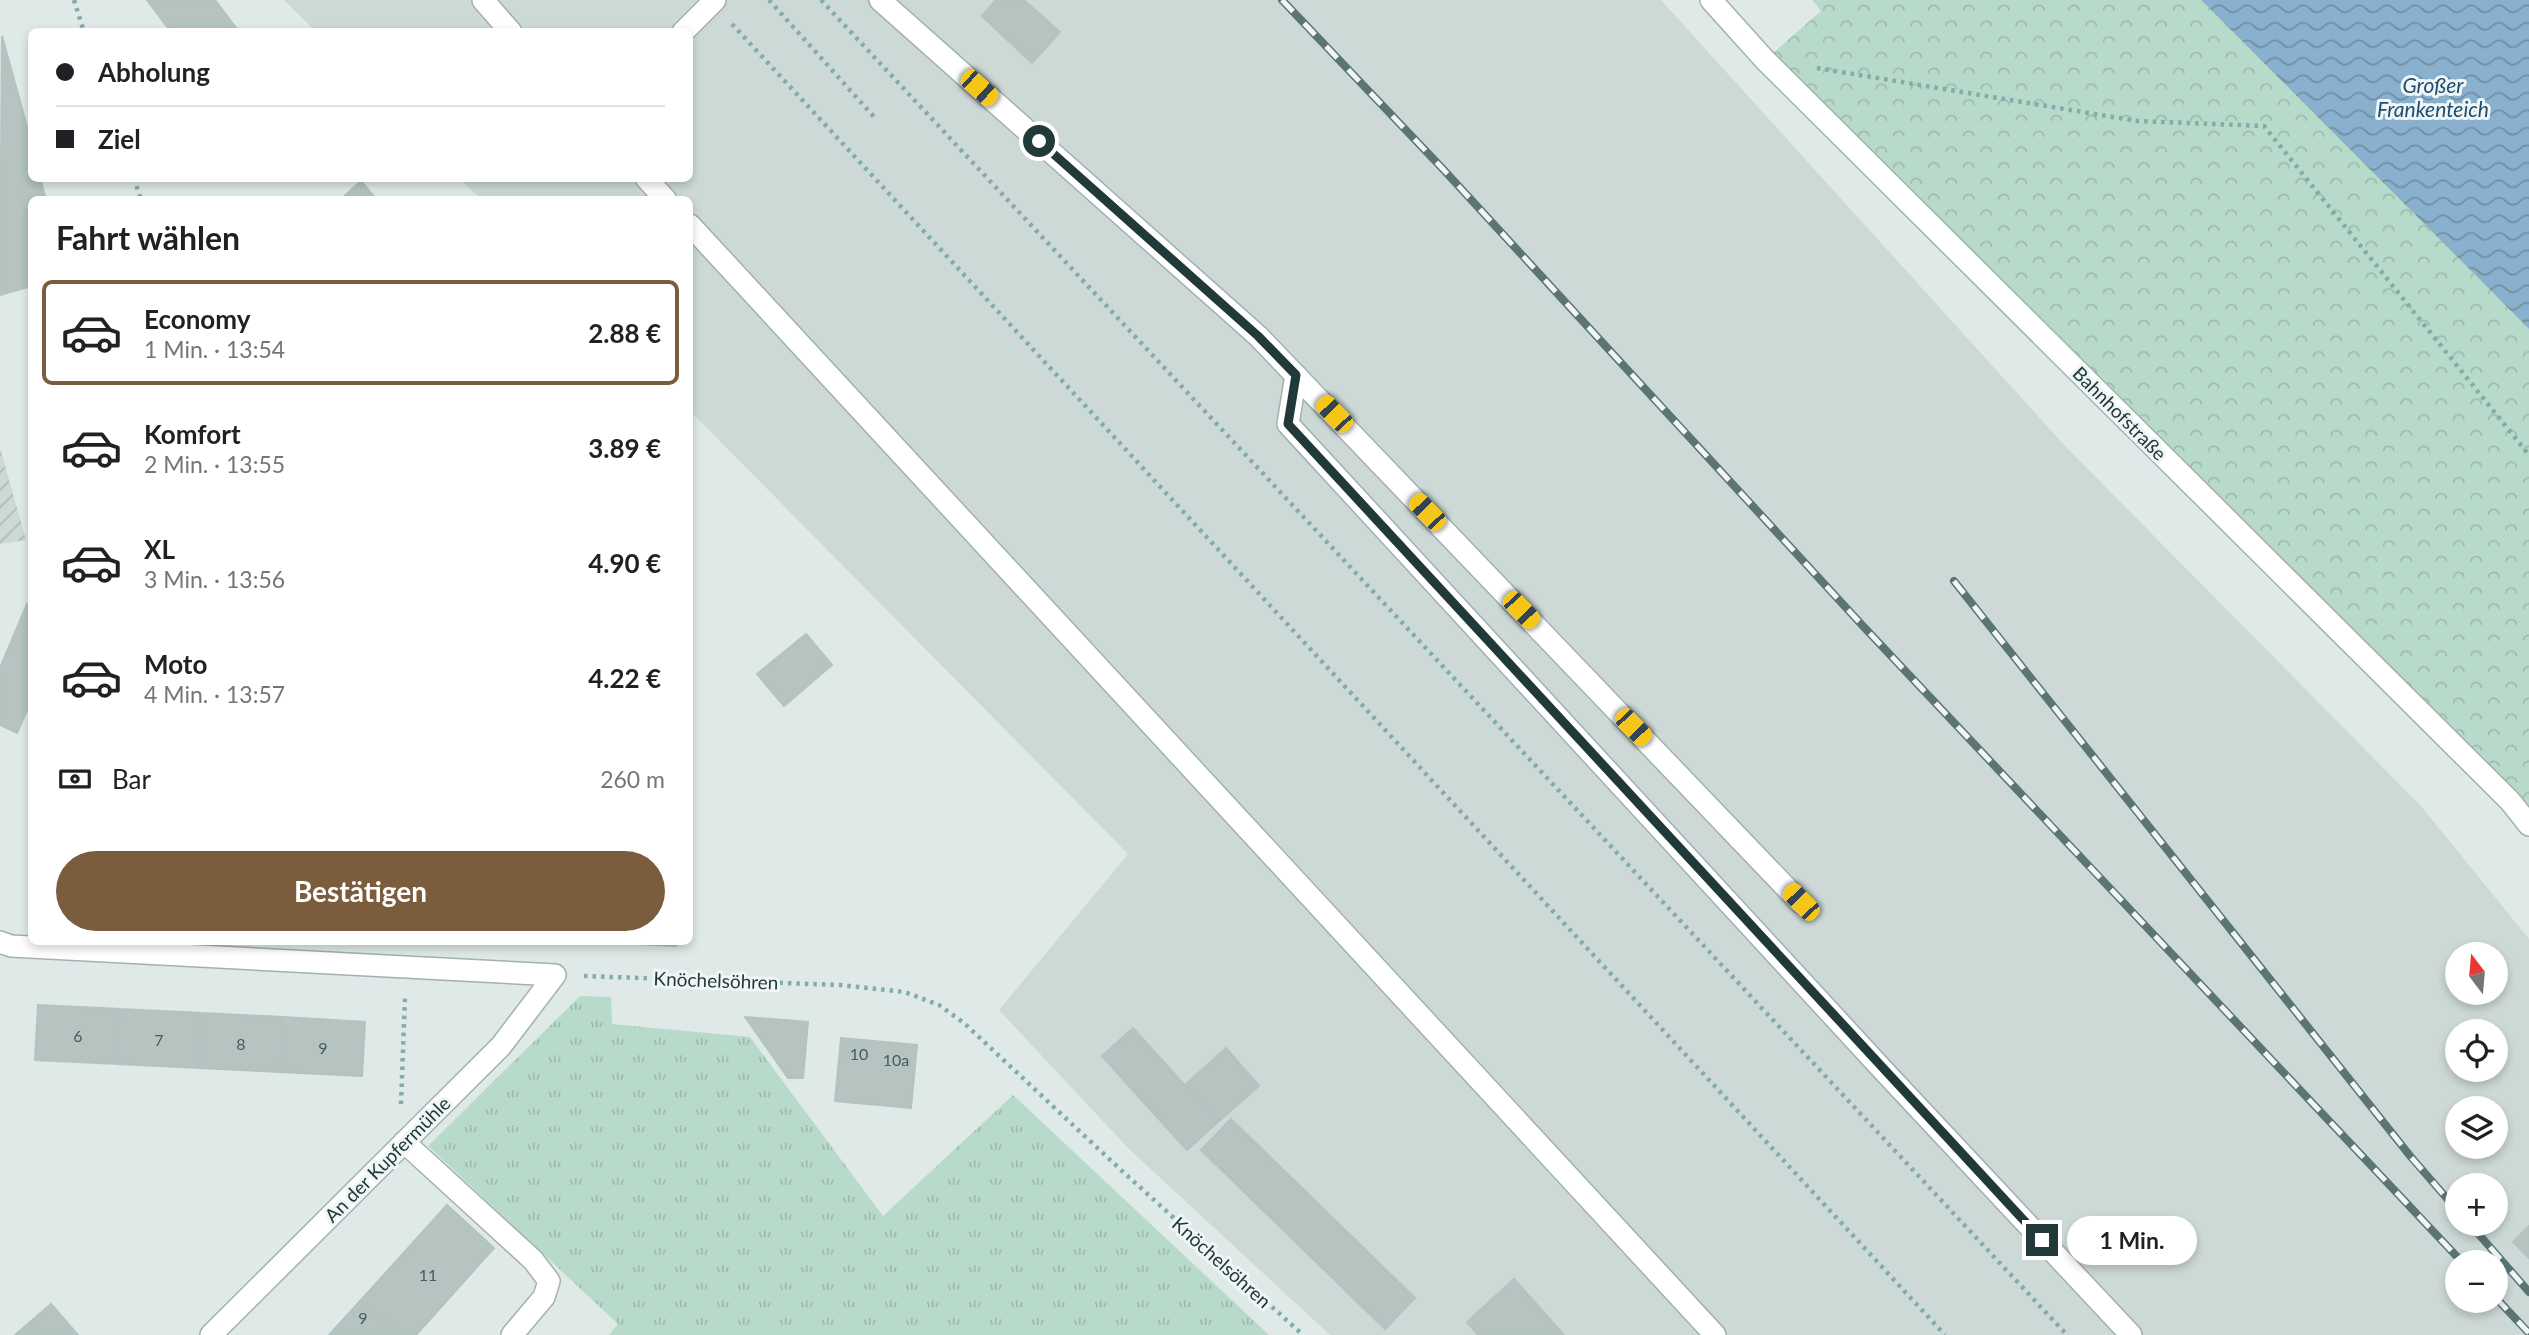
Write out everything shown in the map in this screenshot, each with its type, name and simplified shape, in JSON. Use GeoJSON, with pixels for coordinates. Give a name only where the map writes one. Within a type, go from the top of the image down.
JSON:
{"type":"FeatureCollection","features":[{"type":"Feature","properties":{"kind":"street"},"geometry":{"type":"LineString","coordinates":[[483,0],[508,28]]}},
{"type":"Feature","properties":{"kind":"street"},"geometry":{"type":"LineString","coordinates":[[880,0],[1258,336],[1801,902]]}},
{"type":"Feature","properties":{"kind":"street","name":"Bahnhofstraße"},"geometry":{"type":"LineString","coordinates":[[1711,0],[1765,60],[2510,801],[2529,825]]}},
{"type":"Feature","properties":{"kind":"street"},"geometry":{"type":"LineString","coordinates":[[687,28],[714,1]]}},
{"type":"Feature","properties":{"kind":"street"},"geometry":{"type":"LineString","coordinates":[[650,182],[662,196]]}},
{"type":"Feature","properties":{"kind":"street"},"geometry":{"type":"LineString","coordinates":[[693,228],[1715,1335]]}},
{"type":"Feature","properties":{"kind":"street"},"geometry":{"type":"LineString","coordinates":[[1296,375],[1288,424],[2131,1335]]}},
{"type":"Feature","properties":{"kind":"street"},"geometry":{"type":"LineString","coordinates":[[0,942],[10,946],[555,975]]}},
{"type":"Feature","properties":{"kind":"street","name":"An der Kupfermühle"},"geometry":{"type":"LineString","coordinates":[[211,1335],[501,1046],[555,975]]}},
{"type":"Feature","properties":{"kind":"street"},"geometry":{"type":"LineString","coordinates":[[404,1142],[533,1260],[549,1281],[544,1297],[512,1335]]}},
{"type":"Feature","properties":{"kind":"path"},"geometry":{"type":"LineString","coordinates":[[74,0],[83,28]]}},
{"type":"Feature","properties":{"kind":"path"},"geometry":{"type":"LineString","coordinates":[[769,0],[875,118]]}},
{"type":"Feature","properties":{"kind":"path"},"geometry":{"type":"LineString","coordinates":[[821,0],[2067,1335]]}},
{"type":"Feature","properties":{"kind":"path"},"geometry":{"type":"LineString","coordinates":[[714,1],[811,112],[1945,1335]]}},
{"type":"Feature","properties":{"kind":"path"},"geometry":{"type":"LineString","coordinates":[[1765,60],[2137,121],[2264,126],[2529,455]]}},
{"type":"Feature","properties":{"kind":"path"},"geometry":{"type":"LineString","coordinates":[[401,1107],[406,968]]}},
{"type":"Feature","properties":{"kind":"path","name":"Knöchelsöhren"},"geometry":{"type":"LineString","coordinates":[[555,975],[840,985],[905,992],[939,1005],[964,1023],[1121,1171],[1303,1335]]}},
{"type":"Feature","properties":{"kind":"shaded area"},"geometry":{"type":"Polygon","coordinates":[[[284,0],[1661,0],[2066,447],[2421,806],[2529,939],[2529,1335],[1330,1335],[1129,1149],[999,1010],[1128,854],[693,414],[693,196],[478,196],[463,182],[693,182],[693,28],[312,28],[284,0]]]}},
{"type":"Feature","properties":{"kind":"shaded area"},"geometry":{"type":"Polygon","coordinates":[[[0,448],[26,540],[0,544],[0,448]]]}},
{"type":"Feature","properties":{"kind":"green space"},"geometry":{"type":"Polygon","coordinates":[[[1812,0],[2201,0],[2529,329],[2529,825],[1765,60],[1821,11],[1812,0]]]}},
{"type":"Feature","properties":{"kind":"green space"},"geometry":{"type":"Polygon","coordinates":[[[580,996],[611,997],[612,1024],[750,1037],[883,1216],[1013,1095],[1269,1335],[609,1335],[618,1324],[428,1146],[580,996]]]}},
{"type":"Feature","properties":{"kind":"water","name":"Großer Frankenteich"},"geometry":{"type":"Polygon","coordinates":[[[2201,0],[2529,0],[2529,329],[2201,0]]]}},
{"type":"Feature","properties":{"kind":"building"},"geometry":{"type":"Polygon","coordinates":[[[147,0],[215,0],[236,28],[168,28],[147,0]]]}},
{"type":"Feature","properties":{"kind":"building"},"geometry":{"type":"Polygon","coordinates":[[[996,0],[1024,0],[1060,32],[1032,63],[982,16],[996,0]]]}},
{"type":"Feature","properties":{"kind":"building"},"geometry":{"type":"Polygon","coordinates":[[[2,36],[28,130],[28,182],[41,182],[45,196],[28,196],[28,287],[0,295],[2,36]]]}},
{"type":"Feature","properties":{"kind":"building"},"geometry":{"type":"Polygon","coordinates":[[[362,182],[374,196],[344,196],[362,182]]]}},
{"type":"Feature","properties":{"kind":"building"},"geometry":{"type":"Polygon","coordinates":[[[28,604],[28,708],[17,733],[0,725],[0,668],[28,604]]]}},
{"type":"Feature","properties":{"kind":"building"},"geometry":{"type":"Polygon","coordinates":[[[806,634],[832,665],[784,706],[757,674],[806,634]]]}},
{"type":"Feature","properties":{"kind":"building"},"geometry":{"type":"Polygon","coordinates":[[[38,1005],[120,1009],[117,1064],[35,1060],[38,1005]]]}},
{"type":"Feature","properties":{"kind":"building"},"geometry":{"type":"Polygon","coordinates":[[[120,1009],[201,1013],[199,1068],[117,1064],[120,1009]]]}},
{"type":"Feature","properties":{"kind":"building"},"geometry":{"type":"Polygon","coordinates":[[[201,1013],[283,1017],[280,1072],[199,1068],[201,1013]]]}},
{"type":"Feature","properties":{"kind":"building"},"geometry":{"type":"Polygon","coordinates":[[[283,1017],[365,1022],[362,1076],[280,1072],[283,1017]]]}},
{"type":"Feature","properties":{"kind":"building"},"geometry":{"type":"Polygon","coordinates":[[[745,1017],[808,1022],[803,1078],[788,1078],[745,1017]]]}},
{"type":"Feature","properties":{"kind":"building"},"geometry":{"type":"Polygon","coordinates":[[[1133,1028],[1218,1122],[1187,1150],[1102,1056],[1133,1028]]]}},
{"type":"Feature","properties":{"kind":"building"},"geometry":{"type":"Polygon","coordinates":[[[841,1038],[917,1045],[911,1108],[835,1101],[841,1038]]]}},
{"type":"Feature","properties":{"kind":"building"},"geometry":{"type":"Polygon","coordinates":[[[1226,1048],[1259,1086],[1219,1121],[1186,1084],[1226,1048]]]}},
{"type":"Feature","properties":{"kind":"building"},"geometry":{"type":"Polygon","coordinates":[[[1231,1119],[1415,1298],[1385,1329],[1201,1150],[1231,1119]]]}},
{"type":"Feature","properties":{"kind":"building"},"geometry":{"type":"Polygon","coordinates":[[[447,1205],[494,1248],[416,1335],[400,1335],[361,1300],[447,1205]]]}},
{"type":"Feature","properties":{"kind":"building"},"geometry":{"type":"Polygon","coordinates":[[[2529,1226],[2529,1258],[2513,1242],[2529,1226]]]}},
{"type":"Feature","properties":{"kind":"building"},"geometry":{"type":"Polygon","coordinates":[[[1514,1279],[1564,1335],[1478,1335],[1467,1322],[1514,1279]]]}},
{"type":"Feature","properties":{"kind":"building"},"geometry":{"type":"Polygon","coordinates":[[[361,1300],[400,1335],[329,1335],[361,1300]]]}},
{"type":"Feature","properties":{"kind":"building"},"geometry":{"type":"Polygon","coordinates":[[[51,1304],[78,1335],[15,1335],[51,1304]]]}},
{"type":"Feature","properties":{"kind":"railway"},"geometry":{"type":"LineString","coordinates":[[1282,0],[1442,168],[1862,625],[2451,1250]]}},
{"type":"Feature","properties":{"kind":"railway"},"geometry":{"type":"LineString","coordinates":[[1954,581],[2411,1157],[2445,1196]]}},
{"type":"Feature","properties":{"kind":"railway"},"geometry":{"type":"LineString","coordinates":[[2480,1236],[2529,1292]]}},
{"type":"Feature","properties":{"kind":"railway"},"geometry":{"type":"LineString","coordinates":[[2508,1311],[2529,1333]]}},
{"type":"Feature","properties":{"kind":"route"},"geometry":{"type":"LineString","coordinates":[[1039,141],[1258,336],[1296,375],[1288,424],[2042,1240]]}}]}
